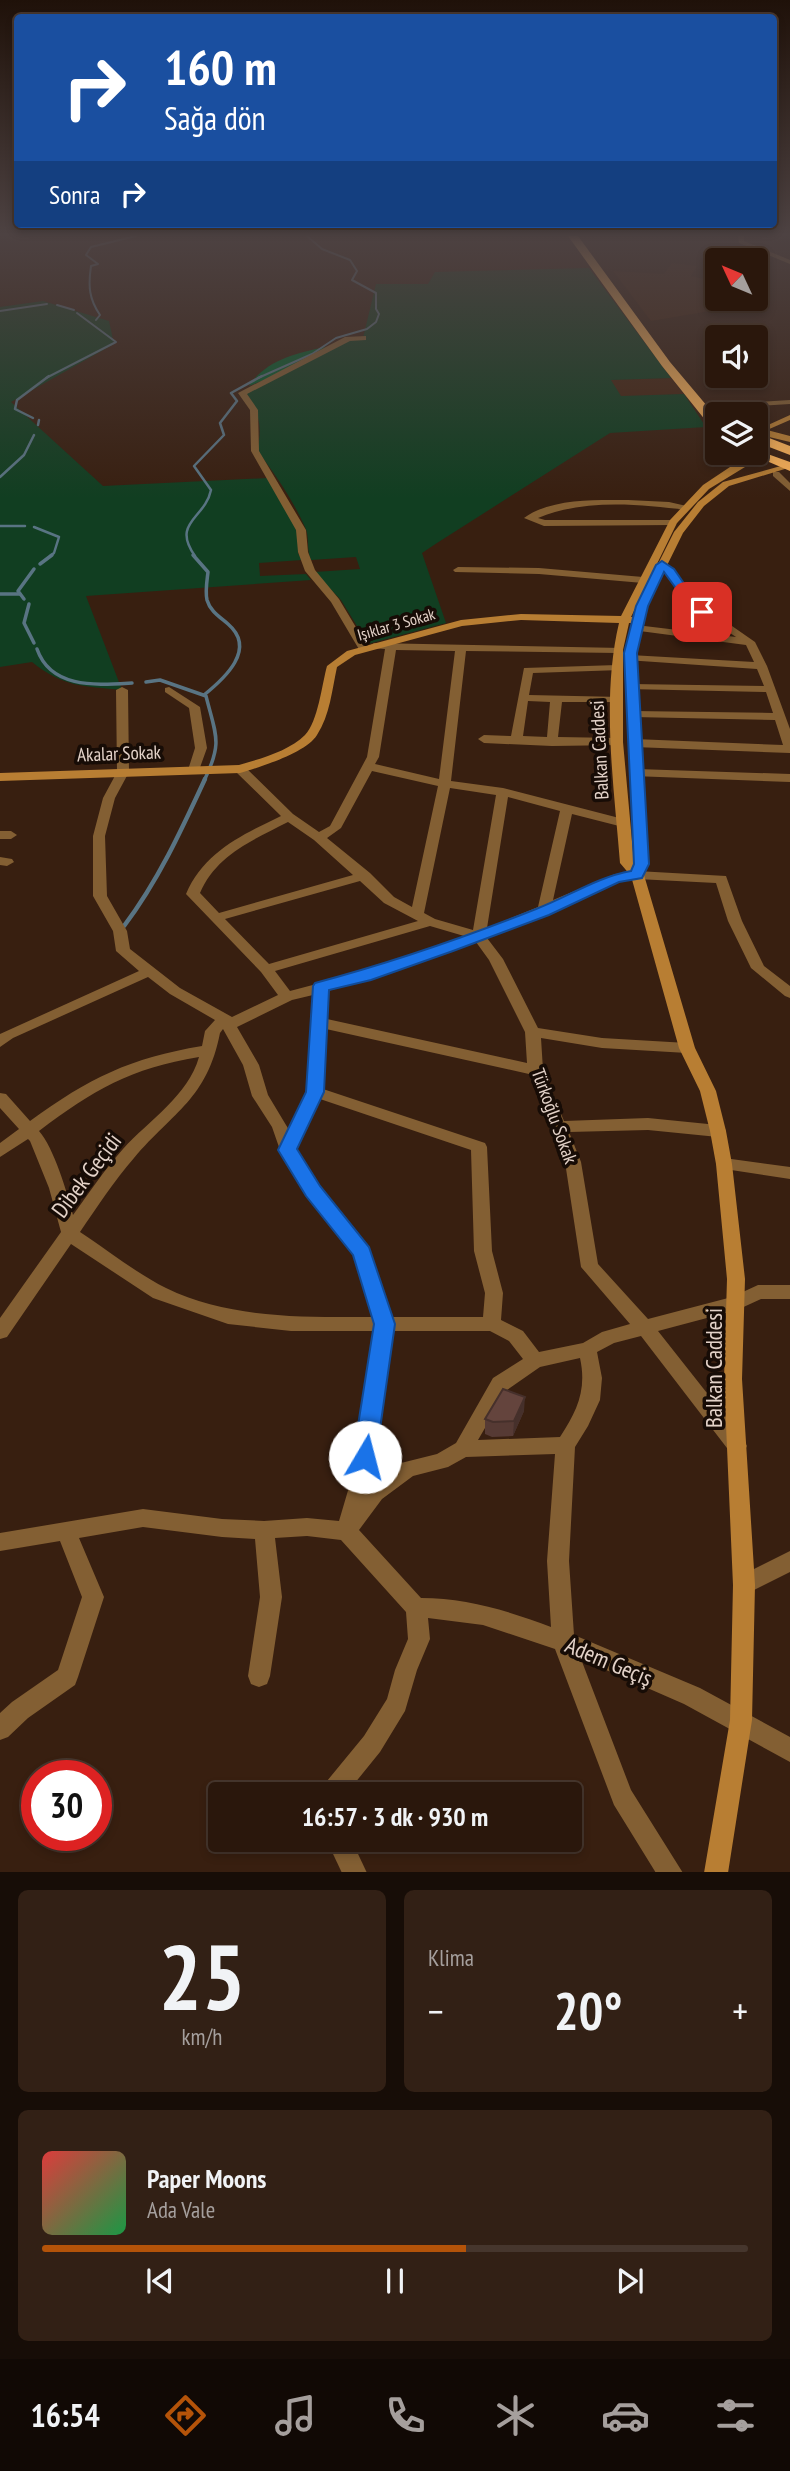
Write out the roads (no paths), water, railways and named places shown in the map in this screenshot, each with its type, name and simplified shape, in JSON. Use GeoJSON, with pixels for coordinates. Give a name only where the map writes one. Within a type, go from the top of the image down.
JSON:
{"type":"FeatureCollection","features":[{"type":"Feature","properties":{"kind":"highway"},"geometry":{"type":"LineString","coordinates":[[636,323],[666,364],[705,408]]}},
{"type":"Feature","properties":{"kind":"highway"},"geometry":{"type":"LineString","coordinates":[[646,323],[705,405]]}},
{"type":"Feature","properties":{"kind":"highway"},"geometry":{"type":"LineString","coordinates":[[768,441],[789,447]]}},
{"type":"Feature","properties":{"kind":"highway"},"geometry":{"type":"LineString","coordinates":[[768,452],[789,447]]}},
{"type":"Feature","properties":{"kind":"highway"},"geometry":{"type":"LineString","coordinates":[[768,461],[786,470]]}},
{"type":"Feature","properties":{"kind":"main road"},"geometry":{"type":"LineString","coordinates":[[789,447],[761,430],[790,417]]}},
{"type":"Feature","properties":{"kind":"main road"},"geometry":{"type":"LineString","coordinates":[[729,471],[730,465]]}},
{"type":"Feature","properties":{"kind":"main road","name":"Balkan Caddesi"},"geometry":{"type":"LineString","coordinates":[[716,1872],[741,1720],[744,1584],[733,1379],[737,1303],[724,1164],[718,1131],[708,1091],[687,1048],[637,875],[628,863],[617,742],[617,668],[625,620],[673,522],[706,487],[740,465]]}},
{"type":"Feature","properties":{"kind":"main road","name":"Balkan Caddesi"},"geometry":{"type":"LineString","coordinates":[[637,875],[641,864],[630,658],[637,624],[662,565],[684,524],[701,504],[718,489],[739,478],[786,470]]}},
{"type":"Feature","properties":{"kind":"main road","name":"Işıklar 3 Sokak"},"geometry":{"type":"LineString","coordinates":[[240,769],[278,756],[311,736],[320,718],[332,666],[341,657],[451,625],[488,620],[542,617],[625,620]]}},
{"type":"Feature","properties":{"kind":"main road"},"geometry":{"type":"LineString","coordinates":[[625,620],[637,624]]}},
{"type":"Feature","properties":{"kind":"main road"},"geometry":{"type":"LineString","coordinates":[[617,742],[634,743]]}},
{"type":"Feature","properties":{"kind":"main road","name":"Akalar Sokak"},"geometry":{"type":"LineString","coordinates":[[0,777],[240,769]]}},
{"type":"Feature","properties":{"kind":"street"},"geometry":{"type":"LineString","coordinates":[[363,338],[348,339],[242,393],[254,410],[255,451],[301,530],[303,552],[310,571],[369,648],[618,650]]}},
{"type":"Feature","properties":{"kind":"street"},"geometry":{"type":"LineString","coordinates":[[768,408],[790,402]]}},
{"type":"Feature","properties":{"kind":"street"},"geometry":{"type":"LineString","coordinates":[[786,470],[790,488]]}},
{"type":"Feature","properties":{"kind":"street"},"geometry":{"type":"LineString","coordinates":[[673,522],[544,523],[529,518],[544,510],[568,505],[653,504],[686,507]]}},
{"type":"Feature","properties":{"kind":"street"},"geometry":{"type":"LineString","coordinates":[[634,743],[790,748],[771,689],[750,642],[695,606],[670,571],[662,565]]}},
{"type":"Feature","properties":{"kind":"street"},"geometry":{"type":"LineString","coordinates":[[458,570],[539,570],[643,580]]}},
{"type":"Feature","properties":{"kind":"street"},"geometry":{"type":"LineString","coordinates":[[637,624],[750,642]]}},
{"type":"Feature","properties":{"kind":"street"},"geometry":{"type":"LineString","coordinates":[[319,837],[335,828],[373,757],[391,647]]}},
{"type":"Feature","properties":{"kind":"street"},"geometry":{"type":"LineString","coordinates":[[423,919],[461,648]]}},
{"type":"Feature","properties":{"kind":"street"},"geometry":{"type":"LineString","coordinates":[[630,658],[761,666]]}},
{"type":"Feature","properties":{"kind":"street"},"geometry":{"type":"LineString","coordinates":[[516,740],[528,670],[617,668]]}},
{"type":"Feature","properties":{"kind":"street"},"geometry":{"type":"LineString","coordinates":[[631,687],[771,689]]}},
{"type":"Feature","properties":{"kind":"street"},"geometry":{"type":"LineString","coordinates":[[121,690],[123,772],[109,797],[99,836],[100,896],[120,931],[123,951],[148,972],[231,1024],[287,998],[321,986],[365,976],[479,936],[544,912],[615,878],[637,875],[721,879],[735,921],[758,968],[790,993]]}},
{"type":"Feature","properties":{"kind":"street"},"geometry":{"type":"LineString","coordinates":[[169,690],[194,707],[201,748],[196,770]]}},
{"type":"Feature","properties":{"kind":"street"},"geometry":{"type":"LineString","coordinates":[[523,698],[617,699]]}},
{"type":"Feature","properties":{"kind":"street"},"geometry":{"type":"LineString","coordinates":[[552,741],[556,699]]}},
{"type":"Feature","properties":{"kind":"street"},"geometry":{"type":"LineString","coordinates":[[632,713],[779,718]]}},
{"type":"Feature","properties":{"kind":"street"},"geometry":{"type":"LineString","coordinates":[[484,739],[617,742]]}},
{"type":"Feature","properties":{"kind":"street"},"geometry":{"type":"LineString","coordinates":[[368,766],[444,784],[503,792],[623,823]]}},
{"type":"Feature","properties":{"kind":"street"},"geometry":{"type":"LineString","coordinates":[[240,769],[289,817],[319,837],[389,900],[423,919],[479,936]]}},
{"type":"Feature","properties":{"kind":"street"},"geometry":{"type":"LineString","coordinates":[[637,774],[790,778]]}},
{"type":"Feature","properties":{"kind":"street"},"geometry":{"type":"LineString","coordinates":[[479,936],[503,792]]}},
{"type":"Feature","properties":{"kind":"street"},"geometry":{"type":"LineString","coordinates":[[544,912],[566,807]]}},
{"type":"Feature","properties":{"kind":"street"},"geometry":{"type":"LineString","coordinates":[[287,998],[266,969],[193,894],[198,877],[211,863],[248,838],[289,817]]}},
{"type":"Feature","properties":{"kind":"street"},"geometry":{"type":"LineString","coordinates":[[215,918],[365,876]]}},
{"type":"Feature","properties":{"kind":"street"},"geometry":{"type":"LineString","coordinates":[[266,969],[423,919]]}},
{"type":"Feature","properties":{"kind":"street","name":"Türkoğlu Sokak"},"geometry":{"type":"LineString","coordinates":[[479,936],[496,958],[533,1032],[536,1070],[573,1162],[590,1267],[645,1328],[738,1447]]}},
{"type":"Feature","properties":{"kind":"street"},"geometry":{"type":"LineString","coordinates":[[0,1042],[8,1035],[148,972]]}},
{"type":"Feature","properties":{"kind":"street"},"geometry":{"type":"LineString","coordinates":[[288,1150],[315,1092],[321,986]]}},
{"type":"Feature","properties":{"kind":"street"},"geometry":{"type":"LineString","coordinates":[[225,1019],[251,1065],[260,1096],[279,1126],[288,1150],[313,1191],[362,1252],[384,1324],[362,1477],[346,1531]]}},
{"type":"Feature","properties":{"kind":"street","name":"Dibek Geçidi"},"geometry":{"type":"LineString","coordinates":[[0,1332],[119,1163],[184,1096],[207,1066],[213,1031],[225,1019]]}},
{"type":"Feature","properties":{"kind":"street"},"geometry":{"type":"LineString","coordinates":[[317,1022],[536,1070]]}},
{"type":"Feature","properties":{"kind":"street"},"geometry":{"type":"LineString","coordinates":[[533,1032],[601,1043],[687,1048]]}},
{"type":"Feature","properties":{"kind":"street"},"geometry":{"type":"LineString","coordinates":[[0,1151],[94,1085],[133,1067],[162,1058],[209,1050]]}},
{"type":"Feature","properties":{"kind":"street"},"geometry":{"type":"LineString","coordinates":[[315,1092],[479,1147],[483,1251],[494,1293],[492,1324]]}},
{"type":"Feature","properties":{"kind":"street"},"geometry":{"type":"LineString","coordinates":[[0,1098],[37,1139],[57,1188],[70,1234],[159,1293],[228,1317],[291,1324],[492,1324],[516,1336],[535,1361]]}},
{"type":"Feature","properties":{"kind":"street"},"geometry":{"type":"LineString","coordinates":[[560,1127],[648,1124],[718,1131]]}},
{"type":"Feature","properties":{"kind":"street"},"geometry":{"type":"LineString","coordinates":[[724,1164],[790,1173]]}},
{"type":"Feature","properties":{"kind":"street"},"geometry":{"type":"LineString","coordinates":[[463,1450],[499,1384],[535,1361],[587,1349],[609,1337],[737,1303],[758,1292],[790,1292]]}},
{"type":"Feature","properties":{"kind":"street"},"geometry":{"type":"LineString","coordinates":[[587,1349],[594,1373],[588,1411],[565,1445],[558,1561],[563,1641],[622,1797],[671,1872]]}},
{"type":"Feature","properties":{"kind":"street"},"geometry":{"type":"LineString","coordinates":[[346,1531],[375,1493],[408,1469],[441,1461],[463,1450],[565,1445]]}},
{"type":"Feature","properties":{"kind":"street"},"geometry":{"type":"LineString","coordinates":[[0,1542],[143,1518],[264,1530],[307,1527],[346,1531],[415,1608],[419,1639],[406,1670],[397,1703],[372,1744],[340,1782]]}},
{"type":"Feature","properties":{"kind":"street"},"geometry":{"type":"LineString","coordinates":[[259,1676],[271,1597],[264,1530]]}},
{"type":"Feature","properties":{"kind":"street"},"geometry":{"type":"LineString","coordinates":[[0,1729],[20,1710],[66,1678],[93,1597],[66,1531]]}},
{"type":"Feature","properties":{"kind":"street"},"geometry":{"type":"LineString","coordinates":[[744,1584],[790,1561]]}},
{"type":"Feature","properties":{"kind":"street","name":"Adem Geçiş"},"geometry":{"type":"LineString","coordinates":[[415,1608],[435,1607],[494,1617],[563,1641],[616,1662],[741,1720],[790,1750]]}},
{"type":"Feature","properties":{"kind":"street"},"geometry":{"type":"LineString","coordinates":[[345,1852],[355,1872]]}},
{"type":"Feature","properties":{"kind":"waterway"},"geometry":{"type":"LineString","coordinates":[[47,377],[116,342],[91,323]]}},
{"type":"Feature","properties":{"kind":"waterway"},"geometry":{"type":"LineString","coordinates":[[260,377],[312,354],[336,338],[367,329],[374,323]]}},
{"type":"Feature","properties":{"kind":"waterway"},"geometry":{"type":"LineString","coordinates":[[33,418],[15,409],[17,400],[47,377]]}},
{"type":"Feature","properties":{"kind":"waterway"},"geometry":{"type":"LineString","coordinates":[[195,556],[189,545],[188,528],[208,500],[211,490],[194,466],[224,435],[220,423],[237,401],[231,393],[260,377]]}},
{"type":"Feature","properties":{"kind":"waterway"},"geometry":{"type":"LineString","coordinates":[[38,425],[39,420]]}},
{"type":"Feature","properties":{"kind":"waterway"},"geometry":{"type":"LineString","coordinates":[[0,477],[24,455],[34,435]]}},
{"type":"Feature","properties":{"kind":"waterway"},"geometry":{"type":"LineString","coordinates":[[0,526],[25,526]]}},
{"type":"Feature","properties":{"kind":"waterway"},"geometry":{"type":"LineString","coordinates":[[34,527],[59,537],[54,553],[50,556]]}},
{"type":"Feature","properties":{"kind":"waterway"},"geometry":{"type":"LineString","coordinates":[[40,564],[52,555]]}},
{"type":"Feature","properties":{"kind":"waterway"},"geometry":{"type":"LineString","coordinates":[[193,555],[208,572],[208,604],[236,634],[239,643],[235,662],[221,680],[204,695]]}},
{"type":"Feature","properties":{"kind":"waterway"},"geometry":{"type":"LineString","coordinates":[[24,599],[18,591],[34,569]]}},
{"type":"Feature","properties":{"kind":"waterway"},"geometry":{"type":"LineString","coordinates":[[0,594],[20,594]]}},
{"type":"Feature","properties":{"kind":"waterway"},"geometry":{"type":"LineString","coordinates":[[29,604],[24,623],[34,643]]}},
{"type":"Feature","properties":{"kind":"waterway"},"geometry":{"type":"LineString","coordinates":[[37,649],[44,662],[64,678],[90,684],[132,683]]}},
{"type":"Feature","properties":{"kind":"waterway"},"geometry":{"type":"LineString","coordinates":[[146,682],[160,680],[206,696],[215,730],[216,748],[204,781]]}},
{"type":"Feature","properties":{"kind":"waterway"},"geometry":{"type":"LineString","coordinates":[[124,926],[158,873],[205,779]]}}]}
